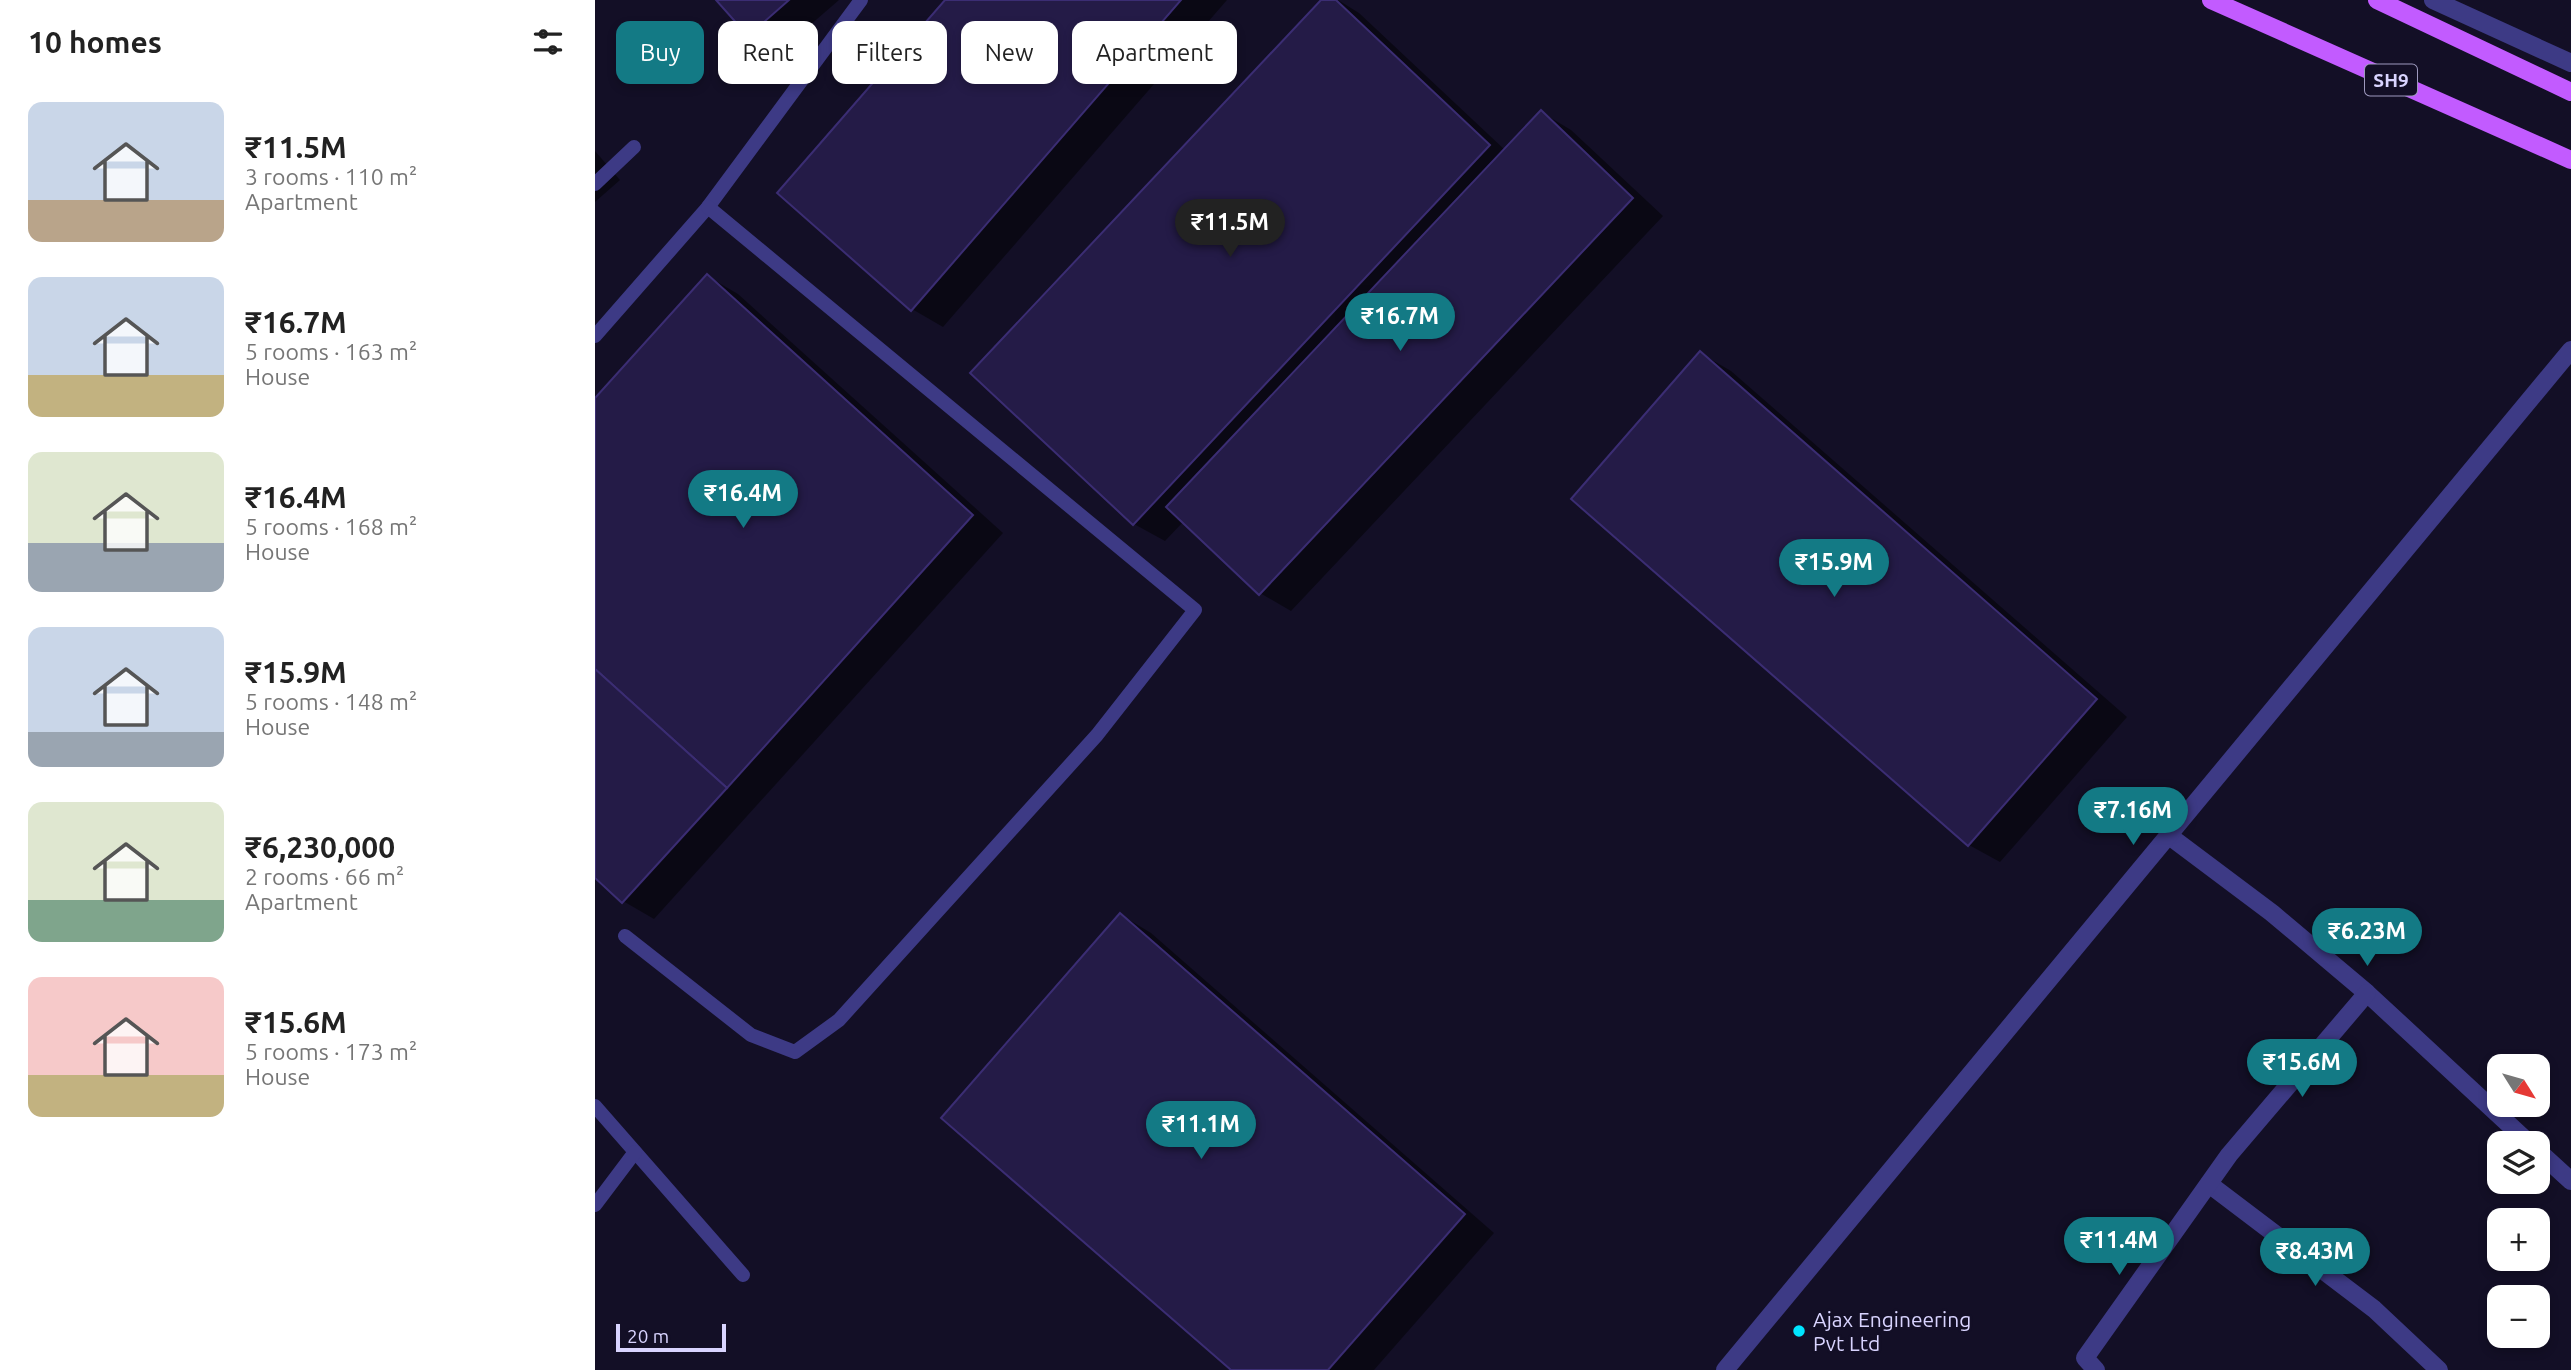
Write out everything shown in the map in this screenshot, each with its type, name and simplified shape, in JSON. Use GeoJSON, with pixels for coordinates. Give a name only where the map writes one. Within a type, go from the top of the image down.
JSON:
{"type":"FeatureCollection","features":[{"type":"Feature","properties":{"kind":"main road","name":"SH9"},"geometry":{"type":"LineString","coordinates":[[2211,0],[2571,160]]}},
{"type":"Feature","properties":{"kind":"main road"},"geometry":{"type":"LineString","coordinates":[[2377,0],[2571,92]]}},
{"type":"Feature","properties":{"kind":"street"},"geometry":{"type":"LineString","coordinates":[[2433,0],[2571,63]]}},
{"type":"Feature","properties":{"kind":"street"},"geometry":{"type":"LineString","coordinates":[[1724,1370],[2571,349]]}},
{"type":"Feature","properties":{"kind":"street"},"geometry":{"type":"LineString","coordinates":[[2168,835],[2272,913],[2367,993],[2516,1131]]}},
{"type":"Feature","properties":{"kind":"street"},"geometry":{"type":"LineString","coordinates":[[2096,1370],[2085,1358],[2229,1155],[2367,993]]}},
{"type":"Feature","properties":{"kind":"street"},"geometry":{"type":"LineString","coordinates":[[2550,1162],[2571,1181]]}},
{"type":"Feature","properties":{"kind":"street"},"geometry":{"type":"LineString","coordinates":[[2209,1184],[2374,1309],[2439,1370]]}},
{"type":"Feature","properties":{"kind":"lane"},"geometry":{"type":"LineString","coordinates":[[595,336],[708,208],[861,0]]}},
{"type":"Feature","properties":{"kind":"lane"},"geometry":{"type":"LineString","coordinates":[[595,184],[634,147]]}},
{"type":"Feature","properties":{"kind":"lane"},"geometry":{"type":"LineString","coordinates":[[625,936],[751,1035],[795,1052],[838,1020],[1070,765],[1195,610],[708,208]]}},
{"type":"Feature","properties":{"kind":"lane"},"geometry":{"type":"LineString","coordinates":[[595,1106],[743,1275]]}},
{"type":"Feature","properties":{"kind":"lane"},"geometry":{"type":"LineString","coordinates":[[595,1205],[635,1152]]}},
{"type":"Feature","properties":{"kind":"building"},"geometry":{"type":"Polygon","coordinates":[[[716,0],[789,0],[765,21],[735,21],[716,0]]]}},
{"type":"Feature","properties":{"kind":"building"},"geometry":{"type":"Polygon","coordinates":[[[945,0],[1181,0],[1163,21],[1072,21],[1072,84],[1108,84],[911,311],[777,193],[872,84],[947,84],[947,21],[927,21],[945,0]]]}},
{"type":"Feature","properties":{"kind":"building"},"geometry":{"type":"Polygon","coordinates":[[[1321,0],[1336,0],[1490,145],[1133,525],[970,373],[1321,0]]]}},
{"type":"Feature","properties":{"kind":"building"},"geometry":{"type":"Polygon","coordinates":[[[1541,110],[1633,198],[1259,595],[1166,507],[1541,110]]]}},
{"type":"Feature","properties":{"kind":"building"},"geometry":{"type":"Polygon","coordinates":[[[707,274],[973,515],[727,788],[595,669],[595,398],[707,274]]]}},
{"type":"Feature","properties":{"kind":"building"},"geometry":{"type":"Polygon","coordinates":[[[1700,351],[2097,699],[1968,846],[1571,499],[1700,351]]]}},
{"type":"Feature","properties":{"kind":"building"},"geometry":{"type":"Polygon","coordinates":[[[595,669],[727,788],[622,903],[595,878],[595,669]]]}},
{"type":"Feature","properties":{"kind":"building"},"geometry":{"type":"Polygon","coordinates":[[[1120,913],[1465,1214],[1328,1370],[1231,1370],[941,1118],[1120,913]]]}},
{"type":"Feature","properties":{"kind":"place","name":"Ajax Engineering Pvt Ltd"},"geometry":{"type":"Point","coordinates":[1799,1331]}}]}
